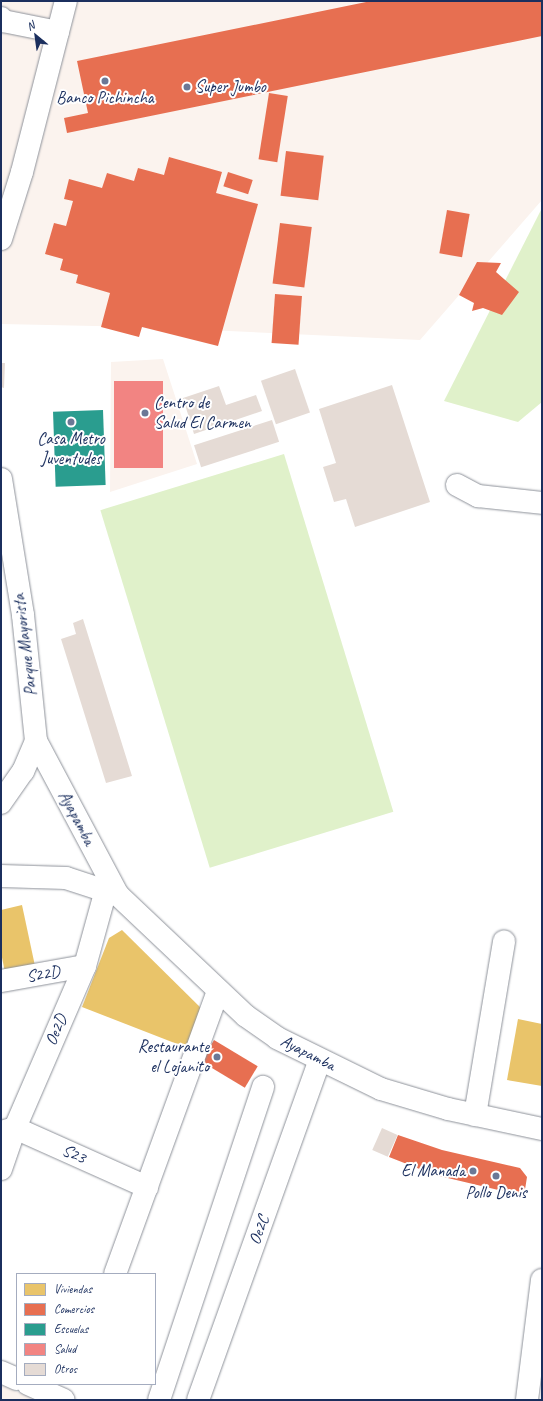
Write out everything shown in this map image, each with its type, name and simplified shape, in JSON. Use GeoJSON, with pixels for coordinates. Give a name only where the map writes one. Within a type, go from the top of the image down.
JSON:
{"type":"FeatureCollection","features":[{"type":"Feature","properties":{"kind":"main road"},"geometry":{"type":"LineString","coordinates":[[1,239],[22,172],[66,1]]}},
{"type":"Feature","properties":{"kind":"main road"},"geometry":{"type":"LineString","coordinates":[[2,22],[58,32]]}},
{"type":"Feature","properties":{"kind":"main road","name":"Parque Mayorista"},"geometry":{"type":"LineString","coordinates":[[1,479],[23,615],[36,741],[23,771],[1,803]]}},
{"type":"Feature","properties":{"kind":"main road"},"geometry":{"type":"LineString","coordinates":[[457,485],[478,496],[542,503]]}},
{"type":"Feature","properties":{"kind":"main road","name":"Ayapamba"},"geometry":{"type":"LineString","coordinates":[[36,741],[112,892],[246,1016],[277,1038],[381,1088],[414,1100],[542,1129]]}},
{"type":"Feature","properties":{"kind":"main road","name":"Ayapamba"},"geometry":{"type":"LineString","coordinates":[[1,876],[66,878],[112,892]]}},
{"type":"Feature","properties":{"kind":"main road","name":"Oe2D"},"geometry":{"type":"LineString","coordinates":[[1,1169],[8,1130],[85,966],[112,892]]}},
{"type":"Feature","properties":{"kind":"main road"},"geometry":{"type":"LineString","coordinates":[[475,1115],[504,941]]}},
{"type":"Feature","properties":{"kind":"main road","name":"S22D"},"geometry":{"type":"LineString","coordinates":[[1,981],[85,966]]}},
{"type":"Feature","properties":{"kind":"main road"},"geometry":{"type":"LineString","coordinates":[[115,1273],[218,991]]}},
{"type":"Feature","properties":{"kind":"main road","name":"Oe2C"},"geometry":{"type":"LineString","coordinates":[[198,1400],[320,1060]]}},
{"type":"Feature","properties":{"kind":"main road"},"geometry":{"type":"LineString","coordinates":[[159,1400],[263,1087]]}},
{"type":"Feature","properties":{"kind":"main road","name":"S23"},"geometry":{"type":"LineString","coordinates":[[8,1130],[147,1187]]}},
{"type":"Feature","properties":{"kind":"main road"},"geometry":{"type":"LineString","coordinates":[[527,1400],[542,1280]]}},
{"type":"Feature","properties":{"kind":"main road"},"geometry":{"type":"LineString","coordinates":[[1,1372],[16,1379]]}},
{"type":"Feature","properties":{"kind":"main road"},"geometry":{"type":"LineString","coordinates":[[30,1385],[64,1400]]}},
{"type":"Feature","properties":{"kind":"main road"},"geometry":{"type":"LineString","coordinates":[[68,1400],[74,1385]]}},
{"type":"Feature","properties":{"kind":"shaded area"},"geometry":{"type":"Polygon","coordinates":[[[1,1],[542,1],[542,200],[420,340],[142,327],[1,324],[1,1]]]}},
{"type":"Feature","properties":{"kind":"shaded area","name":"Centro de Salud El Carmen"},"geometry":{"type":"Polygon","coordinates":[[[163,359],[197,464],[110,492],[111,362],[163,359]]]}},
{"type":"Feature","properties":{"kind":"shaded area"},"geometry":{"type":"Polygon","coordinates":[[[1,1385],[38,1400],[1,1400],[1,1385]]]}},
{"type":"Feature","properties":{"kind":"green space"},"geometry":{"type":"Polygon","coordinates":[[[542,208],[542,402],[518,422],[444,401],[542,208]]]}},
{"type":"Feature","properties":{"kind":"green space"},"geometry":{"type":"Polygon","coordinates":[[[284,454],[393,812],[210,868],[100,510],[284,454]]]}},
{"type":"Feature","properties":{"kind":"building: Viviendas"},"geometry":{"type":"Polygon","coordinates":[[[22,905],[35,966],[5,973],[1,952],[1,910],[22,905]]]}},
{"type":"Feature","properties":{"kind":"building: Viviendas"},"geometry":{"type":"Polygon","coordinates":[[[122,930],[206,1013],[190,1049],[82,1007],[109,938],[122,930]]]}},
{"type":"Feature","properties":{"kind":"building: Viviendas"},"geometry":{"type":"Polygon","coordinates":[[[518,1019],[542,1024],[542,1086],[507,1080],[518,1019]]]}},
{"type":"Feature","properties":{"kind":"building: Comercios","name":"Super Jumbo"},"geometry":{"type":"Polygon","coordinates":[[[371,1],[542,1],[542,36],[67,133],[64,118],[88,113],[77,61],[371,1]]]}},
{"type":"Feature","properties":{"kind":"building: Comercios"},"geometry":{"type":"Polygon","coordinates":[[[269,93],[288,96],[277,162],[259,159],[269,93]]]}},
{"type":"Feature","properties":{"kind":"building: Comercios"},"geometry":{"type":"Polygon","coordinates":[[[286,151],[324,156],[318,200],[281,196],[286,151]]]}},
{"type":"Feature","properties":{"kind":"building: Comercios"},"geometry":{"type":"Polygon","coordinates":[[[169,157],[222,172],[216,193],[258,204],[218,346],[142,327],[139,337],[101,327],[110,293],[76,283],[78,275],[60,270],[63,259],[45,254],[54,223],[66,226],[73,201],[64,199],[69,179],[102,188],[107,173],[134,181],[138,168],[164,175],[169,157]]]}},
{"type":"Feature","properties":{"kind":"building: Comercios"},"geometry":{"type":"Polygon","coordinates":[[[228,172],[253,180],[248,194],[223,186],[228,172]]]}},
{"type":"Feature","properties":{"kind":"building: Comercios"},"geometry":{"type":"Polygon","coordinates":[[[447,210],[470,214],[462,257],[439,253],[447,210]]]}},
{"type":"Feature","properties":{"kind":"building: Comercios"},"geometry":{"type":"Polygon","coordinates":[[[280,223],[312,227],[304,287],[273,284],[280,223]]]}},
{"type":"Feature","properties":{"kind":"building: Comercios"},"geometry":{"type":"Polygon","coordinates":[[[477,262],[501,263],[496,272],[519,292],[502,315],[483,308],[472,311],[474,303],[459,295],[477,262]]]}},
{"type":"Feature","properties":{"kind":"building: Comercios"},"geometry":{"type":"Polygon","coordinates":[[[275,294],[302,296],[299,345],[272,343],[275,294]]]}},
{"type":"Feature","properties":{"kind":"building: Comercios"},"geometry":{"type":"Polygon","coordinates":[[[214,1040],[258,1066],[245,1088],[201,1061],[214,1040]]]}},
{"type":"Feature","properties":{"kind":"building: Comercios"},"geometry":{"type":"Polygon","coordinates":[[[398,1135],[442,1150],[520,1168],[527,1177],[524,1196],[435,1175],[389,1157],[398,1135]]]}},
{"type":"Feature","properties":{"kind":"building: Escuelas"},"geometry":{"type":"Polygon","coordinates":[[[103,410],[106,485],[56,487],[53,412],[103,410]]]}},
{"type":"Feature","properties":{"kind":"building: Salud"},"geometry":{"type":"Polygon","coordinates":[[[114,381],[163,381],[163,468],[114,468],[114,381]]]}},
{"type":"Feature","properties":{"kind":"building: Otros"},"geometry":{"type":"Polygon","coordinates":[[[1,363],[5,363],[4,388],[1,387],[1,363]]]}},
{"type":"Feature","properties":{"kind":"building: Otros"},"geometry":{"type":"Polygon","coordinates":[[[295,369],[310,412],[276,424],[261,381],[295,369]]]}},
{"type":"Feature","properties":{"kind":"building: Otros"},"geometry":{"type":"Polygon","coordinates":[[[392,385],[430,502],[355,527],[346,499],[334,502],[323,467],[336,463],[319,409],[392,385]]]}},
{"type":"Feature","properties":{"kind":"building: Otros"},"geometry":{"type":"Polygon","coordinates":[[[219,386],[226,405],[256,395],[262,411],[194,434],[183,398],[219,386]]]}},
{"type":"Feature","properties":{"kind":"building: Otros"},"geometry":{"type":"Polygon","coordinates":[[[272,420],[279,442],[201,467],[194,445],[272,420]]]}},
{"type":"Feature","properties":{"kind":"building: Otros"},"geometry":{"type":"Polygon","coordinates":[[[83,619],[132,776],[106,783],[61,639],[76,634],[73,623],[83,619]]]}},
{"type":"Feature","properties":{"kind":"building: Otros"},"geometry":{"type":"Polygon","coordinates":[[[382,1128],[398,1135],[388,1157],[372,1150],[382,1128]]]}},
{"type":"Feature","properties":{"kind":"place","name":"Banco Pichincha"},"geometry":{"type":"Point","coordinates":[105,81]}},
{"type":"Feature","properties":{"kind":"place","name":"Super Jumbo"},"geometry":{"type":"Point","coordinates":[187,87]}},
{"type":"Feature","properties":{"kind":"place","name":"Centro de Salud El Carmen"},"geometry":{"type":"Point","coordinates":[145,413]}},
{"type":"Feature","properties":{"kind":"place","name":"Casa Metro Juventudes"},"geometry":{"type":"Point","coordinates":[71,422]}},
{"type":"Feature","properties":{"kind":"place","name":"Restaurante el Lojanito"},"geometry":{"type":"Point","coordinates":[217,1057]}},
{"type":"Feature","properties":{"kind":"place","name":"El Manada"},"geometry":{"type":"Point","coordinates":[473,1171]}},
{"type":"Feature","properties":{"kind":"place","name":"Pollo Denis"},"geometry":{"type":"Point","coordinates":[496,1176]}}]}
